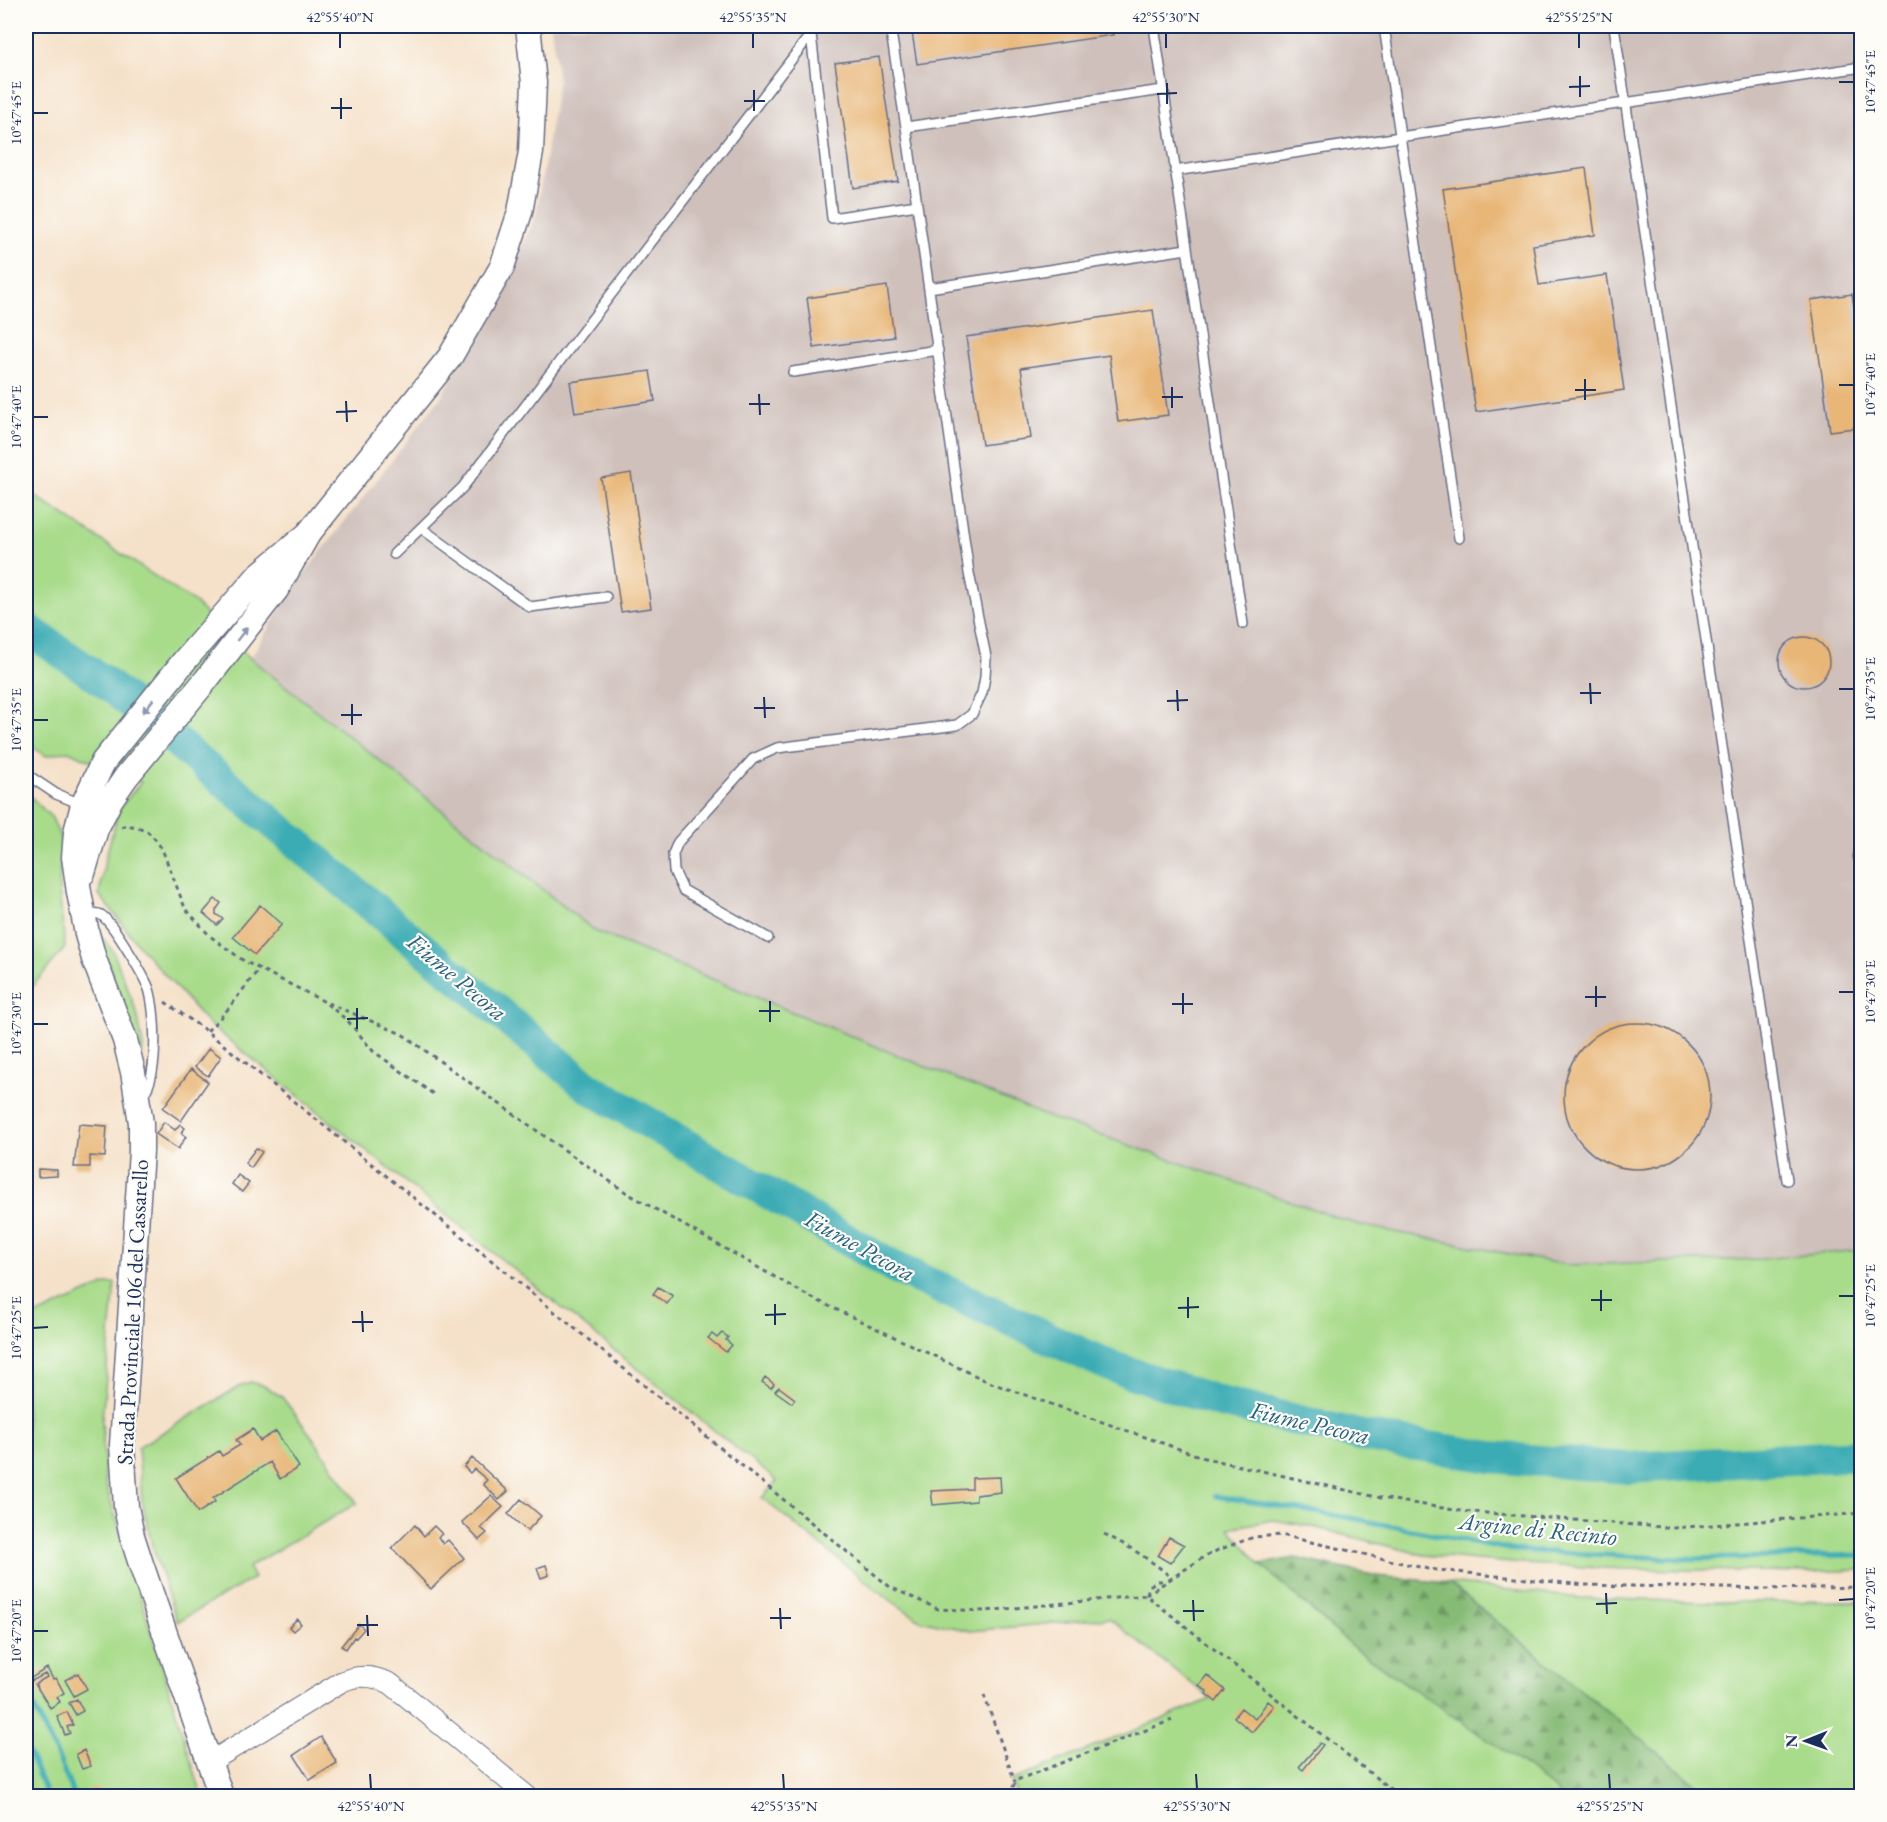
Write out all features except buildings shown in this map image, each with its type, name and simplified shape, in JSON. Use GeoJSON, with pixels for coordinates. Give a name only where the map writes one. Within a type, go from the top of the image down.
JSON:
{"type":"FeatureCollection","features":[{"type":"Feature","properties":{"kind":"street","name":"Strada Provinciale 106 del Cassarello"},"geometry":{"type":"LineString","coordinates":[[100,816],[126,777],[276,591],[308,534],[450,357],[502,267],[520,212],[531,152],[534,83],[528,26]]}},
{"type":"Feature","properties":{"kind":"street","name":"Strada Provinciale 106 del Cassarello"},"geometry":{"type":"LineString","coordinates":[[221,1797],[132,1536],[125,1498],[122,1445],[141,1150],[138,1098],[125,1040],[94,959],[81,903],[87,857],[100,816],[103,762],[185,660],[260,574],[308,534]]}},
{"type":"Feature","properties":{"kind":"street"},"geometry":{"type":"LineString","coordinates":[[210,1762],[341,1682],[363,1675],[391,1684],[527,1797]]}},
{"type":"Feature","properties":{"kind":"lane"},"geometry":{"type":"LineString","coordinates":[[802,26],[811,34],[832,218],[917,205]]}},
{"type":"Feature","properties":{"kind":"lane"},"geometry":{"type":"LineString","coordinates":[[768,938],[683,890],[674,871],[673,854],[678,842],[753,759],[777,748],[957,725],[972,714],[982,693],[985,677],[986,657],[969,573],[890,26]]}},
{"type":"Feature","properties":{"kind":"lane"},"geometry":{"type":"LineString","coordinates":[[1154,26],[1244,624]]}},
{"type":"Feature","properties":{"kind":"lane"},"geometry":{"type":"LineString","coordinates":[[1384,26],[1459,538]]}},
{"type":"Feature","properties":{"kind":"lane"},"geometry":{"type":"LineString","coordinates":[[1614,26],[1787,1180]]}},
{"type":"Feature","properties":{"kind":"lane"},"geometry":{"type":"LineString","coordinates":[[394,554],[463,487],[811,34]]}},
{"type":"Feature","properties":{"kind":"lane"},"geometry":{"type":"LineString","coordinates":[[1175,171],[1862,67]]}},
{"type":"Feature","properties":{"kind":"lane"},"geometry":{"type":"LineString","coordinates":[[906,127],[1163,90]]}},
{"type":"Feature","properties":{"kind":"lane"},"geometry":{"type":"LineString","coordinates":[[929,288],[1187,249]]}},
{"type":"Feature","properties":{"kind":"lane"},"geometry":{"type":"LineString","coordinates":[[793,372],[938,350]]}},
{"type":"Feature","properties":{"kind":"lane"},"geometry":{"type":"LineString","coordinates":[[421,528],[530,607],[606,597]]}},
{"type":"Feature","properties":{"kind":"lane"},"geometry":{"type":"LineString","coordinates":[[26,774],[56,794],[100,816]]}},
{"type":"Feature","properties":{"kind":"lane"},"geometry":{"type":"LineString","coordinates":[[81,903],[107,919],[148,987],[151,999],[154,1052],[152,1072],[146,1092],[138,1098]]}},
{"type":"Feature","properties":{"kind":"path"},"geometry":{"type":"LineString","coordinates":[[100,816],[126,825],[137,826],[146,830],[155,839],[162,849],[185,908],[210,936],[244,961],[323,1001],[402,1034],[627,1193],[810,1297],[992,1383],[1205,1458],[1381,1498],[1461,1511],[1674,1528],[1862,1513]]}},
{"type":"Feature","properties":{"kind":"path"},"geometry":{"type":"LineString","coordinates":[[206,1032],[224,1014],[259,969]]}},
{"type":"Feature","properties":{"kind":"path"},"geometry":{"type":"LineString","coordinates":[[151,999],[163,1000],[206,1032],[508,1274],[890,1587],[938,1609],[985,1611],[1146,1595],[1218,1550],[1254,1537],[1281,1535],[1428,1569],[1585,1585],[1768,1589],[1862,1587]]}},
{"type":"Feature","properties":{"kind":"path"},"geometry":{"type":"LineString","coordinates":[[323,1001],[348,1021],[373,1051],[436,1096]]}},
{"type":"Feature","properties":{"kind":"path"},"geometry":{"type":"LineString","coordinates":[[1104,1534],[1149,1559],[1172,1578]]}},
{"type":"Feature","properties":{"kind":"path"},"geometry":{"type":"LineString","coordinates":[[1146,1595],[1399,1797]]}},
{"type":"Feature","properties":{"kind":"path"},"geometry":{"type":"LineString","coordinates":[[984,1695],[1015,1782],[1013,1787],[1015,1797]]}},
{"type":"Feature","properties":{"kind":"path"},"geometry":{"type":"LineString","coordinates":[[1015,1782],[1172,1720]]}},
{"type":"Feature","properties":{"kind":"shaded area"},"geometry":{"type":"Polygon","coordinates":[[[551,26],[1861,26],[1861,1250],[1761,1259],[1567,1265],[1359,1225],[1048,1117],[595,931],[250,659],[290,592],[438,401],[500,298],[536,215],[558,80],[551,26]]]}},
{"type":"Feature","properties":{"kind":"green space"},"geometry":{"type":"Polygon","coordinates":[[[26,490],[195,603],[251,659],[595,931],[1048,1117],[1359,1225],[1567,1265],[1761,1259],[1861,1250],[1861,1570],[1811,1572],[1626,1569],[1522,1564],[1424,1555],[1309,1526],[1273,1520],[1229,1528],[1260,1564],[1353,1647],[1524,1765],[1562,1796],[1017,1796],[1011,1781],[1211,1699],[1109,1618],[970,1631],[920,1620],[883,1595],[762,1498],[777,1481],[209,1024],[139,946],[99,894],[105,860],[119,809],[141,782],[68,751],[46,756],[26,742],[26,490]]]}},
{"type":"Feature","properties":{"kind":"green space"},"geometry":{"type":"Polygon","coordinates":[[[26,792],[52,818],[62,842],[59,889],[65,948],[26,994],[26,792]]]}},
{"type":"Feature","properties":{"kind":"green space"},"geometry":{"type":"Polygon","coordinates":[[[98,935],[113,951],[137,1013],[143,1046],[142,1056],[98,935]]]}},
{"type":"Feature","properties":{"kind":"green space"},"geometry":{"type":"Polygon","coordinates":[[[115,1283],[102,1419],[105,1483],[202,1796],[26,1796],[26,1320],[106,1284],[115,1283]]]}},
{"type":"Feature","properties":{"kind":"green space"},"geometry":{"type":"Polygon","coordinates":[[[251,1382],[265,1386],[282,1397],[357,1503],[248,1567],[254,1578],[177,1622],[152,1545],[142,1501],[138,1447],[242,1385],[251,1382]]]}},
{"type":"Feature","properties":{"kind":"green space"},"geometry":{"type":"Polygon","coordinates":[[[1295,1558],[1377,1576],[1449,1583],[1711,1796],[1562,1796],[1524,1765],[1353,1647],[1260,1564],[1295,1558]]]}},
{"type":"Feature","properties":{"kind":"green space"},"geometry":{"type":"Polygon","coordinates":[[[1449,1583],[1580,1598],[1711,1602],[1861,1601],[1861,1796],[1711,1796],[1449,1583]]]}},
{"type":"Feature","properties":{"kind":"waterway","name":"Fiume Pecora"},"geometry":{"type":"LineString","coordinates":[[26,628],[106,683],[588,1087],[892,1266],[1110,1366],[1216,1401],[1367,1437],[1491,1457],[1628,1468],[1862,1455]]}},
{"type":"Feature","properties":{"kind":"waterway","name":"Argine di Recinto"},"geometry":{"type":"LineString","coordinates":[[1215,1496],[1351,1518],[1513,1550],[1683,1559],[1862,1555]]}},
{"type":"Feature","properties":{"kind":"waterway"},"geometry":{"type":"LineString","coordinates":[[26,1691],[74,1796]]}},
{"type":"Feature","properties":{"kind":"waterway"},"geometry":{"type":"LineString","coordinates":[[26,1749],[47,1796]]}}]}
